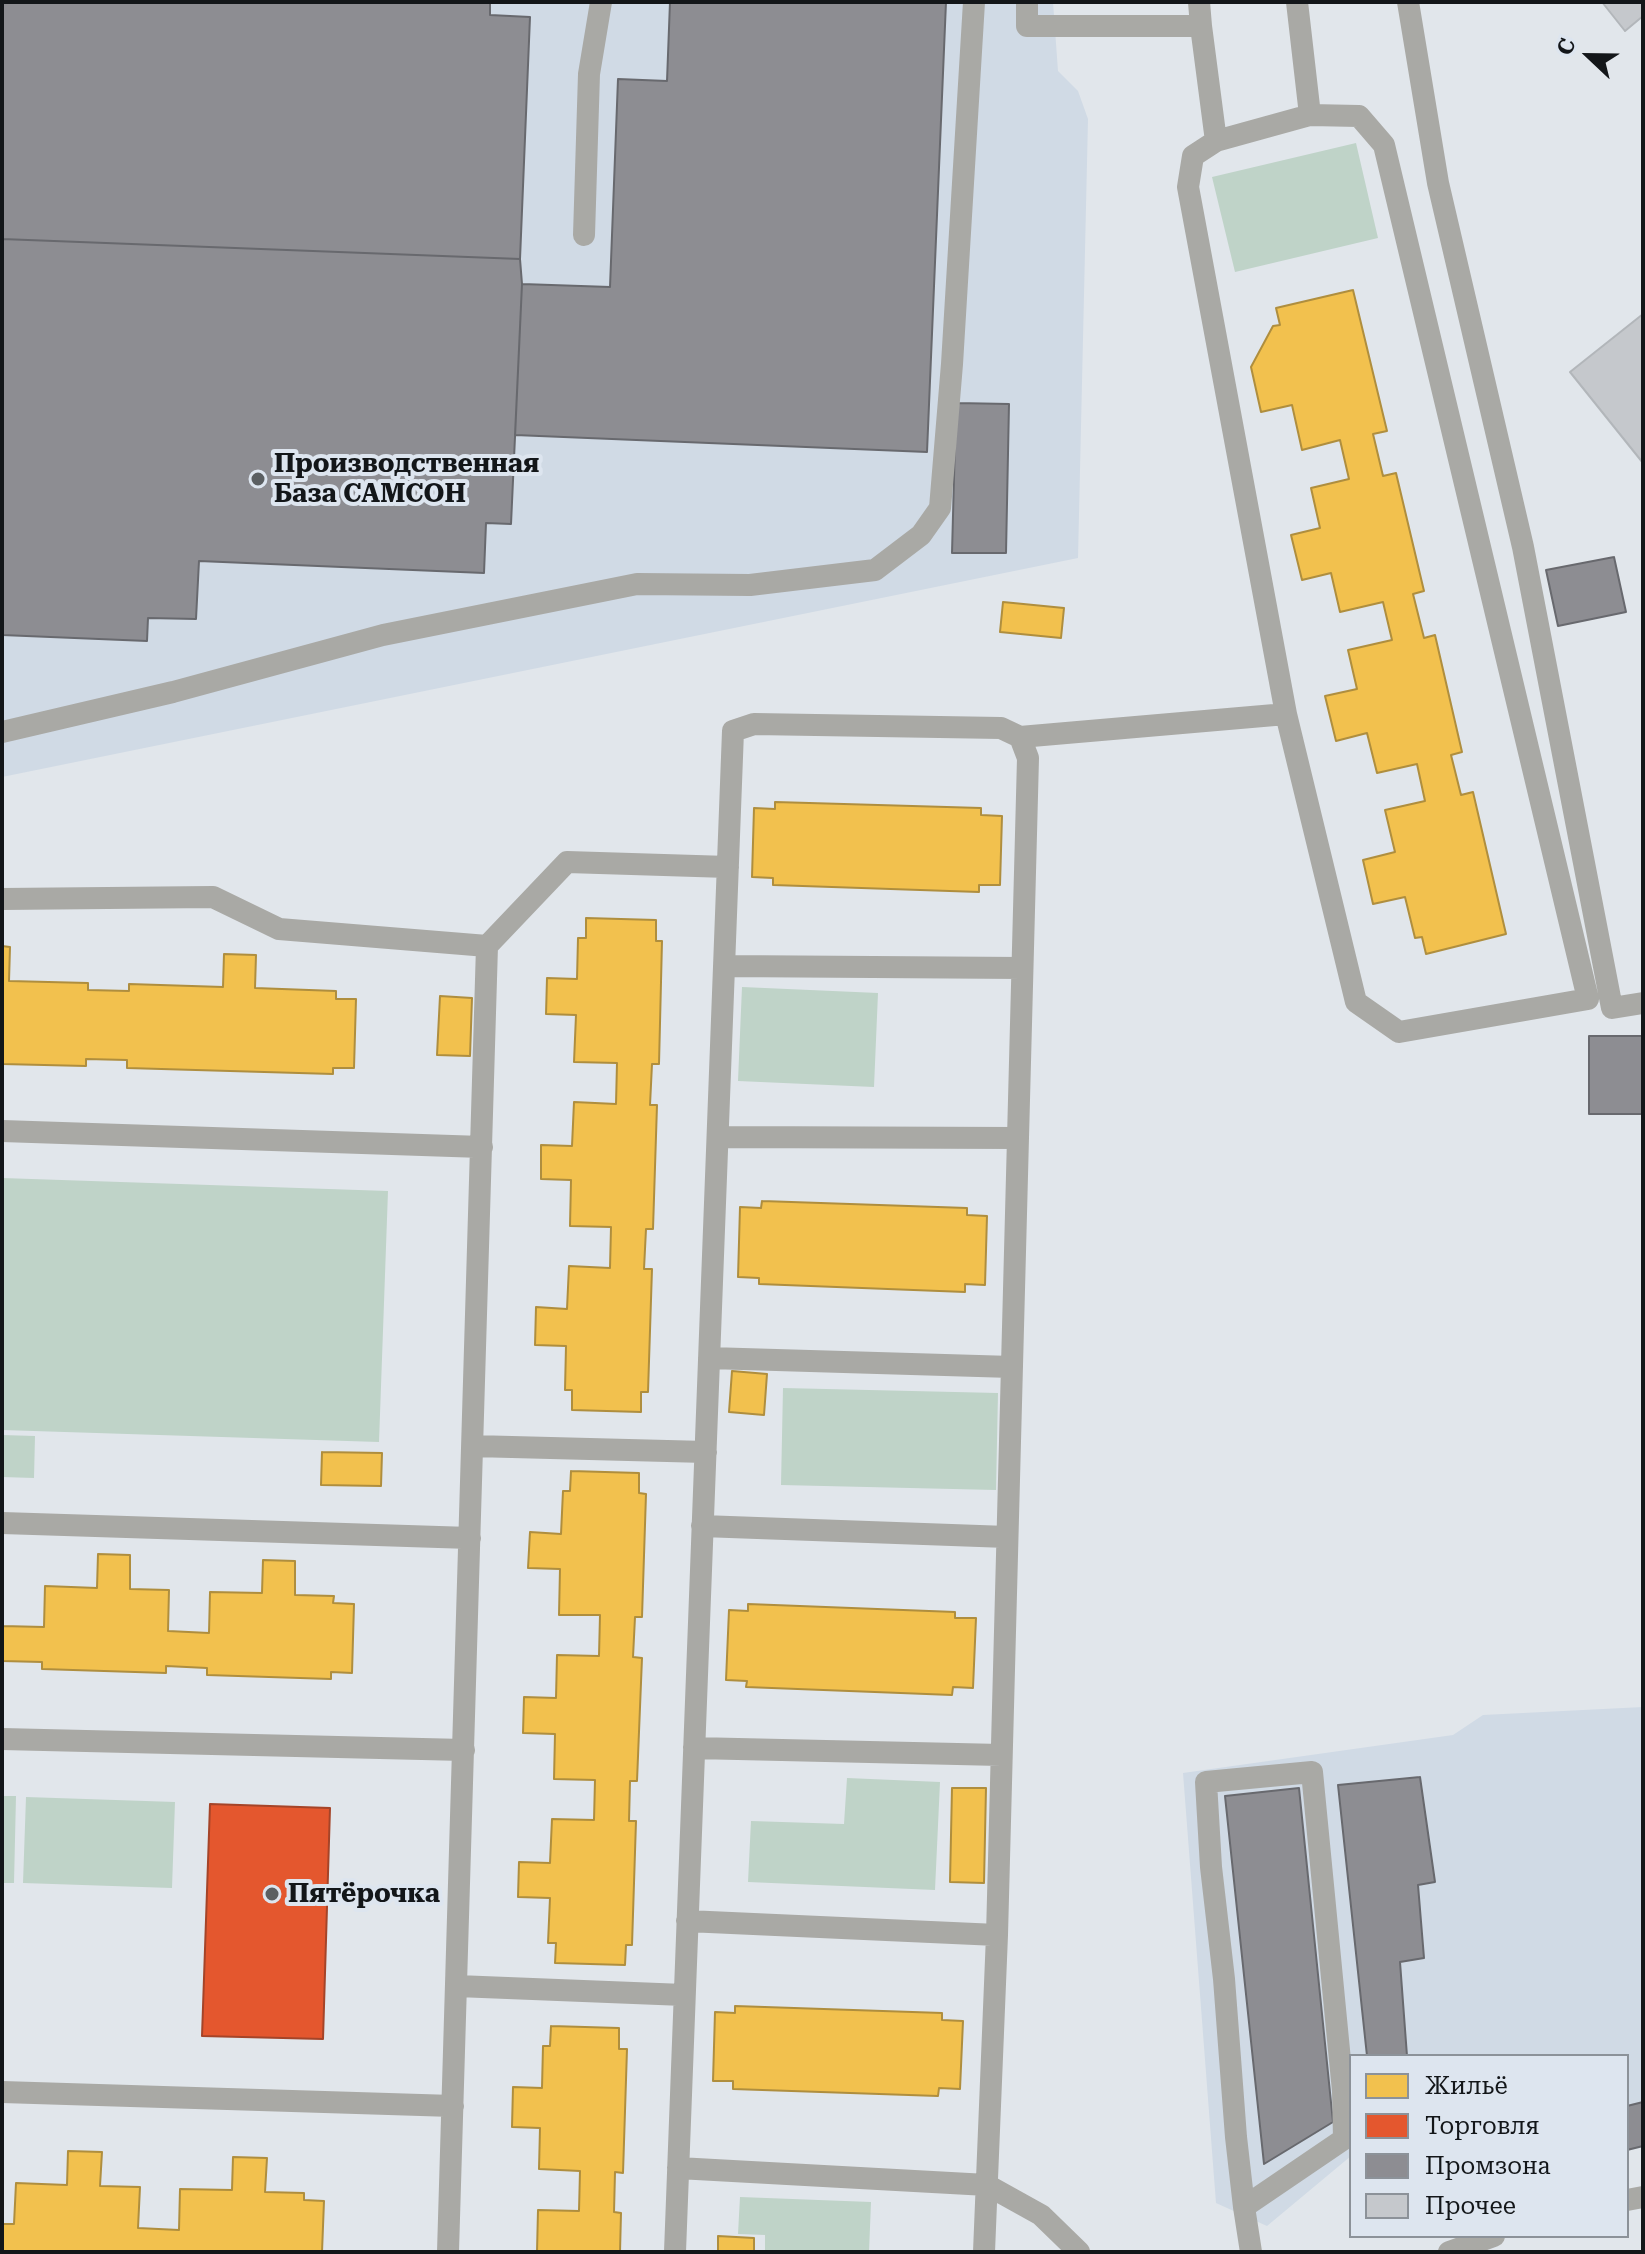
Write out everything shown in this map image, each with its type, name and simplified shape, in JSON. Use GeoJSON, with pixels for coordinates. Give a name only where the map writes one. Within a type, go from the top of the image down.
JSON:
{"type":"FeatureCollection","features":[{"type":"Feature","properties":{"kind":"lane"},"geometry":{"type":"LineString","coordinates":[[584,235],[589,74],[601,2]]}},
{"type":"Feature","properties":{"kind":"lane"},"geometry":{"type":"LineString","coordinates":[[2,732],[173,692],[383,635],[637,584],[750,585],[875,570],[921,535],[940,508],[974,2]]}},
{"type":"Feature","properties":{"kind":"lane"},"geometry":{"type":"LineString","coordinates":[[1027,2],[1027,26],[1201,26]]}},
{"type":"Feature","properties":{"kind":"lane"},"geometry":{"type":"LineString","coordinates":[[1199,2],[1216,141]]}},
{"type":"Feature","properties":{"kind":"lane"},"geometry":{"type":"LineString","coordinates":[[1297,2],[1310,115]]}},
{"type":"Feature","properties":{"kind":"lane"},"geometry":{"type":"LineString","coordinates":[[1408,2],[1438,183],[1523,547],[1612,1008],[1643,1003]]}},
{"type":"Feature","properties":{"kind":"lane"},"geometry":{"type":"LineString","coordinates":[[1310,115],[1359,116],[1384,145],[1588,999],[1399,1032],[1356,1002],[1286,714],[1188,187],[1193,156],[1216,141],[1310,115]]}},
{"type":"Feature","properties":{"kind":"lane"},"geometry":{"type":"LineString","coordinates":[[675,2252],[733,731],[754,724],[1001,728],[1020,737],[1286,714]]}},
{"type":"Feature","properties":{"kind":"lane"},"geometry":{"type":"LineString","coordinates":[[984,2252],[997,1935],[1028,758],[1020,737]]}},
{"type":"Feature","properties":{"kind":"lane"},"geometry":{"type":"LineString","coordinates":[[448,2252],[487,946],[567,862],[728,867]]}},
{"type":"Feature","properties":{"kind":"lane"},"geometry":{"type":"LineString","coordinates":[[2,899],[213,897],[279,929],[487,946]]}},
{"type":"Feature","properties":{"kind":"lane"},"geometry":{"type":"LineString","coordinates":[[724,966],[1022,968]]}},
{"type":"Feature","properties":{"kind":"lane"},"geometry":{"type":"LineString","coordinates":[[2,1131],[482,1147]]}},
{"type":"Feature","properties":{"kind":"lane"},"geometry":{"type":"LineString","coordinates":[[718,1137],[1018,1138]]}},
{"type":"Feature","properties":{"kind":"lane"},"geometry":{"type":"LineString","coordinates":[[709,1358],[1012,1367]]}},
{"type":"Feature","properties":{"kind":"lane"},"geometry":{"type":"LineString","coordinates":[[473,1446],[706,1452]]}},
{"type":"Feature","properties":{"kind":"lane"},"geometry":{"type":"LineString","coordinates":[[2,1523],[470,1538]]}},
{"type":"Feature","properties":{"kind":"lane"},"geometry":{"type":"LineString","coordinates":[[702,1526],[1007,1537]]}},
{"type":"Feature","properties":{"kind":"lane"},"geometry":{"type":"LineString","coordinates":[[2,1739],[464,1750]]}},
{"type":"Feature","properties":{"kind":"lane"},"geometry":{"type":"LineString","coordinates":[[694,1748],[1001,1755]]}},
{"type":"Feature","properties":{"kind":"lane"},"geometry":{"type":"LineString","coordinates":[[1244,2207],[1344,2139],[1343,2091],[1312,1772],[1206,1782],[1211,1867],[1244,2207],[1251,2252]]}},
{"type":"Feature","properties":{"kind":"lane"},"geometry":{"type":"LineString","coordinates":[[687,1921],[997,1935]]}},
{"type":"Feature","properties":{"kind":"lane"},"geometry":{"type":"LineString","coordinates":[[457,1986],[684,1995]]}},
{"type":"Feature","properties":{"kind":"lane"},"geometry":{"type":"LineString","coordinates":[[2,2092],[453,2106]]}},
{"type":"Feature","properties":{"kind":"lane"},"geometry":{"type":"LineString","coordinates":[[678,2168],[987,2185],[1041,2215],[1079,2252]]}},
{"type":"Feature","properties":{"kind":"lane"},"geometry":{"type":"LineString","coordinates":[[1449,2252],[1488,2238]]}},
{"type":"Feature","properties":{"kind":"shaded area"},"geometry":{"type":"Polygon","coordinates":[[[2,2],[1053,2],[1058,71],[1078,91],[1088,119],[1078,558],[2,777],[2,2]]]}},
{"type":"Feature","properties":{"kind":"shaded area"},"geometry":{"type":"Polygon","coordinates":[[[1643,1707],[1643,2147],[1629,2150],[1629,2054],[1349,2054],[1349,2158],[1267,2226],[1216,2203],[1183,1773],[1453,1735],[1483,1715],[1643,1707]]]}},
{"type":"Feature","properties":{"kind":"green space"},"geometry":{"type":"Polygon","coordinates":[[[1356,143],[1378,238],[1235,272],[1212,177],[1356,143]]]}},
{"type":"Feature","properties":{"kind":"green space"},"geometry":{"type":"Polygon","coordinates":[[[742,987],[878,993],[874,1087],[738,1081],[742,987]]]}},
{"type":"Feature","properties":{"kind":"green space"},"geometry":{"type":"Polygon","coordinates":[[[2,1178],[388,1191],[379,1442],[2,1430],[2,1178]]]}},
{"type":"Feature","properties":{"kind":"green space"},"geometry":{"type":"Polygon","coordinates":[[[783,1388],[998,1393],[996,1490],[781,1485],[783,1388]]]}},
{"type":"Feature","properties":{"kind":"green space"},"geometry":{"type":"Polygon","coordinates":[[[2,1435],[35,1436],[34,1478],[2,1477],[2,1435]]]}},
{"type":"Feature","properties":{"kind":"green space"},"geometry":{"type":"Polygon","coordinates":[[[847,1778],[940,1782],[935,1890],[748,1882],[751,1821],[844,1824],[847,1778]]]}},
{"type":"Feature","properties":{"kind":"green space"},"geometry":{"type":"Polygon","coordinates":[[[2,1796],[16,1796],[14,1883],[2,1883],[2,1796]]]}},
{"type":"Feature","properties":{"kind":"green space"},"geometry":{"type":"Polygon","coordinates":[[[26,1797],[175,1802],[172,1888],[23,1883],[26,1797]]]}},
{"type":"Feature","properties":{"kind":"green space"},"geometry":{"type":"Polygon","coordinates":[[[740,2197],[871,2202],[869,2252],[765,2252],[765,2235],[738,2234],[740,2197]]]}},
{"type":"Feature","properties":{"kind":"building: Жильё"},"geometry":{"type":"Polygon","coordinates":[[[1353,290],[1387,431],[1373,434],[1383,476],[1396,473],[1424,591],[1413,594],[1424,638],[1435,635],[1462,752],[1451,755],[1461,795],[1473,792],[1506,934],[1426,954],[1422,937],[1415,938],[1405,897],[1373,904],[1363,860],[1395,852],[1385,810],[1425,801],[1417,764],[1377,773],[1367,733],[1336,741],[1325,696],[1357,689],[1348,650],[1392,640],[1383,602],[1340,612],[1331,573],[1302,580],[1291,535],[1320,528],[1311,488],[1349,479],[1340,440],[1302,450],[1292,405],[1261,412],[1251,367],[1273,326],[1280,325],[1276,308],[1353,290]]]}},
{"type":"Feature","properties":{"kind":"building: Жильё"},"geometry":{"type":"Polygon","coordinates":[[[1003,602],[1064,608],[1061,638],[1000,632],[1003,602]]]}},
{"type":"Feature","properties":{"kind":"building: Жильё"},"geometry":{"type":"Polygon","coordinates":[[[775,802],[981,808],[981,815],[1002,816],[1000,885],[979,885],[979,892],[773,885],[773,878],[752,877],[754,808],[775,809],[775,802]]]}},
{"type":"Feature","properties":{"kind":"building: Жильё"},"geometry":{"type":"Polygon","coordinates":[[[586,918],[656,920],[656,941],[662,941],[659,1064],[652,1064],[650,1105],[657,1105],[653,1229],[646,1229],[644,1269],[652,1269],[648,1392],[641,1392],[641,1412],[572,1410],[572,1390],[565,1390],[566,1346],[535,1345],[536,1307],[567,1309],[569,1266],[610,1268],[611,1227],[570,1226],[571,1180],[541,1179],[541,1145],[572,1146],[574,1102],[616,1104],[617,1063],[574,1062],[576,1015],[546,1014],[547,978],[577,979],[578,938],[586,938],[586,918]]]}},
{"type":"Feature","properties":{"kind":"building: Жильё"},"geometry":{"type":"Polygon","coordinates":[[[2,946],[10,947],[9,981],[88,983],[88,990],[129,991],[129,984],[223,987],[224,954],[256,955],[255,988],[336,991],[336,999],[356,999],[354,1068],[333,1068],[333,1074],[127,1068],[127,1060],[86,1059],[86,1066],[2,1064],[2,946]]]}},
{"type":"Feature","properties":{"kind":"building: Жильё"},"geometry":{"type":"Polygon","coordinates":[[[440,996],[472,998],[470,1056],[437,1055],[440,996]]]}},
{"type":"Feature","properties":{"kind":"building: Жильё"},"geometry":{"type":"Polygon","coordinates":[[[762,1201],[967,1208],[967,1215],[987,1216],[985,1285],[965,1284],[965,1292],[759,1284],[759,1278],[738,1277],[740,1207],[761,1208],[762,1201]]]}},
{"type":"Feature","properties":{"kind":"building: Жильё"},"geometry":{"type":"Polygon","coordinates":[[[732,1371],[767,1374],[764,1415],[729,1412],[732,1371]]]}},
{"type":"Feature","properties":{"kind":"building: Жильё"},"geometry":{"type":"Polygon","coordinates":[[[322,1452],[382,1453],[381,1486],[321,1485],[322,1452]]]}},
{"type":"Feature","properties":{"kind":"building: Жильё"},"geometry":{"type":"Polygon","coordinates":[[[571,1471],[639,1473],[639,1493],[646,1494],[642,1617],[635,1617],[633,1657],[642,1658],[637,1781],[630,1781],[629,1821],[636,1821],[632,1945],[626,1945],[625,1965],[555,1963],[556,1943],[548,1943],[550,1898],[518,1897],[519,1862],[550,1863],[552,1819],[594,1820],[595,1780],[554,1779],[555,1734],[523,1733],[524,1697],[556,1698],[557,1655],[599,1656],[600,1615],[559,1615],[560,1569],[528,1568],[530,1532],[561,1534],[563,1491],[570,1491],[571,1471]]]}},
{"type":"Feature","properties":{"kind":"building: Жильё"},"geometry":{"type":"Polygon","coordinates":[[[98,1554],[130,1555],[130,1589],[169,1590],[168,1631],[209,1633],[210,1592],[262,1593],[263,1560],[295,1561],[295,1595],[334,1596],[333,1603],[354,1604],[352,1673],[331,1672],[331,1679],[207,1675],[207,1668],[166,1666],[166,1673],[42,1669],[42,1662],[2,1661],[2,1626],[44,1627],[45,1586],[97,1588],[98,1554]]]}},
{"type":"Feature","properties":{"kind":"building: Жильё"},"geometry":{"type":"Polygon","coordinates":[[[748,1604],[955,1612],[955,1618],[976,1618],[973,1688],[953,1687],[952,1695],[746,1687],[747,1681],[726,1680],[729,1610],[748,1611],[748,1604]]]}},
{"type":"Feature","properties":{"kind":"building: Жильё"},"geometry":{"type":"Polygon","coordinates":[[[952,1788],[986,1788],[984,1883],[950,1882],[952,1788]]]}},
{"type":"Feature","properties":{"kind":"building: Жильё"},"geometry":{"type":"Polygon","coordinates":[[[735,2006],[942,2013],[942,2020],[963,2021],[960,2089],[939,2088],[938,2096],[733,2089],[733,2081],[713,2081],[715,2012],[735,2013],[735,2006]]]}},
{"type":"Feature","properties":{"kind":"building: Жильё"},"geometry":{"type":"Polygon","coordinates":[[[551,2026],[619,2028],[619,2049],[627,2049],[623,2173],[615,2172],[614,2212],[621,2213],[620,2252],[537,2252],[538,2210],[579,2211],[580,2171],[539,2169],[540,2128],[512,2127],[513,2087],[542,2088],[543,2046],[550,2046],[551,2026]]]}},
{"type":"Feature","properties":{"kind":"building: Жильё"},"geometry":{"type":"Polygon","coordinates":[[[68,2151],[102,2152],[100,2186],[140,2187],[138,2228],[179,2230],[180,2189],[232,2190],[233,2157],[267,2158],[265,2192],[304,2193],[304,2200],[324,2201],[322,2252],[2,2252],[2,2224],[14,2224],[16,2183],[67,2185],[68,2151]]]}},
{"type":"Feature","properties":{"kind":"building: Жильё"},"geometry":{"type":"Polygon","coordinates":[[[718,2236],[754,2238],[754,2252],[718,2252],[718,2236]]]}},
{"type":"Feature","properties":{"kind":"building: Торговля"},"geometry":{"type":"Polygon","coordinates":[[[210,1804],[330,1808],[323,2039],[202,2036],[210,1804]]]}},
{"type":"Feature","properties":{"kind":"building: Промзона"},"geometry":{"type":"Polygon","coordinates":[[[2,2],[490,2],[490,15],[530,17],[520,259],[2,239],[2,2]]]}},
{"type":"Feature","properties":{"kind":"building: Промзона"},"geometry":{"type":"Polygon","coordinates":[[[670,2],[946,2],[927,452],[515,435],[522,284],[610,287],[618,79],[667,81],[670,2]]]}},
{"type":"Feature","properties":{"kind":"building: Промзона","name":"Производственная База САМСОН"},"geometry":{"type":"Polygon","coordinates":[[[2,239],[520,259],[522,284],[511,524],[486,523],[484,573],[199,561],[196,619],[148,618],[147,641],[2,635],[2,239]]]}},
{"type":"Feature","properties":{"kind":"building: Промзона"},"geometry":{"type":"Polygon","coordinates":[[[956,403],[1009,404],[1006,553],[952,553],[956,403]]]}},
{"type":"Feature","properties":{"kind":"building: Промзона"},"geometry":{"type":"Polygon","coordinates":[[[1614,557],[1626,612],[1558,626],[1546,570],[1614,557]]]}},
{"type":"Feature","properties":{"kind":"building: Промзона"},"geometry":{"type":"Polygon","coordinates":[[[1589,1036],[1643,1036],[1643,1114],[1589,1114],[1589,1036]]]}},
{"type":"Feature","properties":{"kind":"building: Промзона"},"geometry":{"type":"Polygon","coordinates":[[[1420,1777],[1435,1882],[1418,1885],[1424,1958],[1400,1962],[1407,2054],[1367,2054],[1338,1785],[1420,1777]]]}},
{"type":"Feature","properties":{"kind":"building: Промзона"},"geometry":{"type":"Polygon","coordinates":[[[1299,1788],[1333,2122],[1264,2164],[1225,1796],[1299,1788]]]}},
{"type":"Feature","properties":{"kind":"building: Промзона"},"geometry":{"type":"Polygon","coordinates":[[[1643,2102],[1643,2146],[1629,2150],[1629,2106],[1643,2102]]]}},
{"type":"Feature","properties":{"kind":"building: Прочее"},"geometry":{"type":"Polygon","coordinates":[[[1602,2],[1643,2],[1643,16],[1625,31],[1602,2]]]}},
{"type":"Feature","properties":{"kind":"building: Прочее"},"geometry":{"type":"Polygon","coordinates":[[[1643,314],[1643,463],[1570,372],[1643,314]]]}},
{"type":"Feature","properties":{"kind":"place","name":"Производственная База САМСОН"},"geometry":{"type":"Point","coordinates":[258,479]}},
{"type":"Feature","properties":{"kind":"place","name":"Пятёрочка"},"geometry":{"type":"Point","coordinates":[272,1894]}}]}
